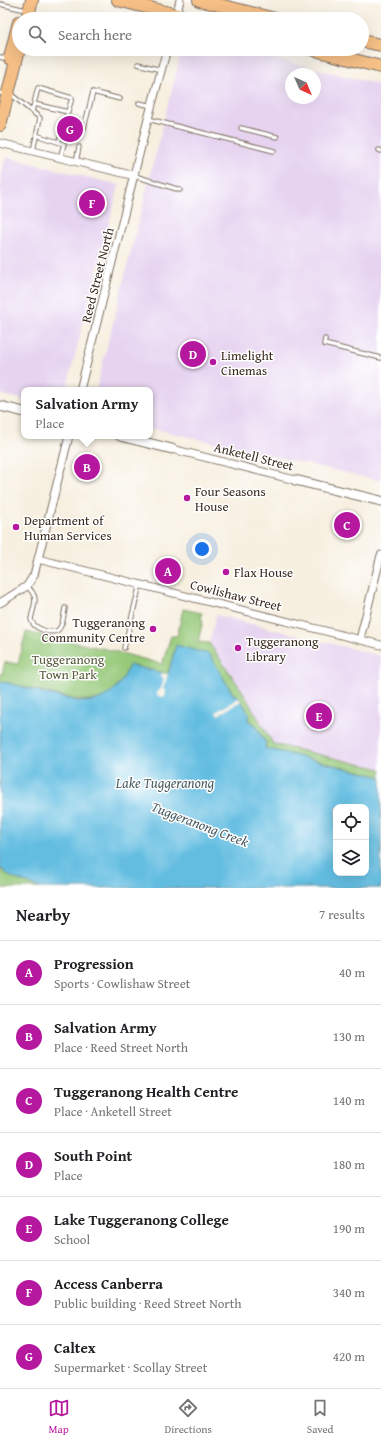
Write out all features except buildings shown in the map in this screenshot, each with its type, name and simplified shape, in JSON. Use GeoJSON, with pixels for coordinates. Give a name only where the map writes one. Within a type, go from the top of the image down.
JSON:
{"type":"FeatureCollection","features":[{"type":"Feature","properties":{"kind":"main road"},"geometry":{"type":"LineString","coordinates":[[118,0],[151,12]]}},
{"type":"Feature","properties":{"kind":"main road"},"geometry":{"type":"LineString","coordinates":[[199,0],[247,12]]}},
{"type":"Feature","properties":{"kind":"main road"},"geometry":{"type":"LineString","coordinates":[[369,42],[381,45]]}},
{"type":"Feature","properties":{"kind":"main road"},"geometry":{"type":"LineString","coordinates":[[338,56],[381,67]]}},
{"type":"Feature","properties":{"kind":"main road"},"geometry":{"type":"LineString","coordinates":[[0,125],[2,95],[11,57]]}},
{"type":"Feature","properties":{"kind":"street"},"geometry":{"type":"LineString","coordinates":[[177,12],[180,0]]}},
{"type":"Feature","properties":{"kind":"street","name":"Reed Street North"},"geometry":{"type":"LineString","coordinates":[[81,387],[165,56]]}},
{"type":"Feature","properties":{"kind":"street"},"geometry":{"type":"LineString","coordinates":[[0,143],[135,176]]}},
{"type":"Feature","properties":{"kind":"street"},"geometry":{"type":"LineString","coordinates":[[0,406],[21,411]]}},
{"type":"Feature","properties":{"kind":"street"},"geometry":{"type":"LineString","coordinates":[[0,603],[27,586],[34,575],[68,439]]}},
{"type":"Feature","properties":{"kind":"street","name":"Anketell Street"},"geometry":{"type":"LineString","coordinates":[[132,439],[381,501]]}},
{"type":"Feature","properties":{"kind":"street"},"geometry":{"type":"LineString","coordinates":[[360,639],[381,555]]}},
{"type":"Feature","properties":{"kind":"street","name":"Cowlishaw Street"},"geometry":{"type":"LineString","coordinates":[[38,558],[381,644]]}},
{"type":"Feature","properties":{"kind":"lane"},"geometry":{"type":"LineString","coordinates":[[0,4],[26,10]]}},
{"type":"Feature","properties":{"kind":"lane"},"geometry":{"type":"LineString","coordinates":[[138,64],[161,70]]}},
{"type":"Feature","properties":{"kind":"lane"},"geometry":{"type":"LineString","coordinates":[[32,111],[38,88],[72,98],[59,141]]}},
{"type":"Feature","properties":{"kind":"lane"},"geometry":{"type":"LineString","coordinates":[[84,128],[93,92],[120,99]]}},
{"type":"Feature","properties":{"kind":"lane"},"geometry":{"type":"LineString","coordinates":[[2,95],[14,96],[40,118],[33,151]]}},
{"type":"Feature","properties":{"kind":"lane"},"geometry":{"type":"LineString","coordinates":[[139,103],[152,106]]}},
{"type":"Feature","properties":{"kind":"lane"},"geometry":{"type":"LineString","coordinates":[[34,104],[68,112]]}},
{"type":"Feature","properties":{"kind":"lane"},"geometry":{"type":"LineString","coordinates":[[148,119],[274,151]]}},
{"type":"Feature","properties":{"kind":"lane"},"geometry":{"type":"LineString","coordinates":[[241,128],[277,138]]}},
{"type":"Feature","properties":{"kind":"lane"},"geometry":{"type":"LineString","coordinates":[[36,135],[59,141],[64,144],[60,158]]}},
{"type":"Feature","properties":{"kind":"lane"},"geometry":{"type":"LineString","coordinates":[[76,162],[79,147]]}},
{"type":"Feature","properties":{"kind":"lane"},"geometry":{"type":"LineString","coordinates":[[135,176],[180,190]]}},
{"type":"Feature","properties":{"kind":"lane"},"geometry":{"type":"LineString","coordinates":[[325,339],[324,344],[381,358]]}},
{"type":"Feature","properties":{"kind":"lane"},"geometry":{"type":"LineString","coordinates":[[124,648],[140,584]]}},
{"type":"Feature","properties":{"kind":"lane"},"geometry":{"type":"LineString","coordinates":[[27,586],[34,594],[35,599],[31,619],[31,623],[34,627],[53,632],[57,631],[60,627],[65,608]]}},
{"type":"Feature","properties":{"kind":"shaded area"},"geometry":{"type":"Polygon","coordinates":[[[180,56],[263,56],[312,68],[285,68],[285,104],[321,104],[321,70],[381,85],[381,481],[153,429],[153,387],[97,387],[180,56]]]}},
{"type":"Feature","properties":{"kind":"shaded area"},"geometry":{"type":"Polygon","coordinates":[[[6,157],[119,185],[67,387],[21,387],[21,399],[0,394],[0,180],[6,157]]]}},
{"type":"Feature","properties":{"kind":"shaded area"},"geometry":{"type":"Polygon","coordinates":[[[216,615],[381,656],[381,769],[273,744],[241,689],[209,643],[216,615]]]}},
{"type":"Feature","properties":{"kind":"green space","name":"Tuggeranong Town Park"},"geometry":{"type":"Polygon","coordinates":[[[183,609],[202,613],[201,619],[203,620],[198,642],[209,643],[241,689],[273,744],[381,769],[381,777],[265,748],[266,742],[254,723],[249,721],[248,718],[250,715],[238,696],[233,694],[209,654],[176,646],[168,674],[126,674],[119,686],[111,694],[92,700],[71,699],[0,681],[0,674],[2,674],[5,662],[18,664],[26,632],[110,650],[162,664],[171,636],[177,636],[183,609]]]}},
{"type":"Feature","properties":{"kind":"green space"},"geometry":{"type":"Polygon","coordinates":[[[0,868],[11,877],[40,888],[0,888],[0,868]]]}},
{"type":"Feature","properties":{"kind":"water","name":"Lake Tuggeranong"},"geometry":{"type":"Polygon","coordinates":[[[176,645],[209,654],[233,694],[238,696],[250,715],[248,718],[249,721],[254,723],[266,743],[265,748],[381,777],[381,888],[40,888],[11,877],[0,868],[0,681],[48,694],[87,702],[96,700],[110,693],[122,680],[129,665],[168,674],[176,645]]]}},
{"type":"Feature","properties":{"kind":"pier"},"geometry":{"type":"Polygon","coordinates":[[[161,673],[168,674],[163,689],[166,692],[165,696],[163,697],[157,694],[158,690],[161,689],[164,679],[160,677],[161,673]]]}},
{"type":"Feature","properties":{"kind":"pier"},"geometry":{"type":"Polygon","coordinates":[[[239,698],[241,701],[218,715],[216,712],[239,698]]]}},
{"type":"Feature","properties":{"kind":"place","name":"Caltex"},"geometry":{"type":"Point","coordinates":[70,129]}},
{"type":"Feature","properties":{"kind":"place","name":"Access Canberra"},"geometry":{"type":"Point","coordinates":[92,203]}},
{"type":"Feature","properties":{"kind":"place","name":"South Point"},"geometry":{"type":"Point","coordinates":[193,354]}},
{"type":"Feature","properties":{"kind":"place","name":"Limelight Cinemas"},"geometry":{"type":"Point","coordinates":[213,362]}},
{"type":"Feature","properties":{"kind":"place","name":"Salvation Army"},"geometry":{"type":"Point","coordinates":[87,467]}},
{"type":"Feature","properties":{"kind":"place","name":"Four Seasons House"},"geometry":{"type":"Point","coordinates":[187,498]}},
{"type":"Feature","properties":{"kind":"place","name":"Tuggeranong Health Centre"},"geometry":{"type":"Point","coordinates":[347,525]}},
{"type":"Feature","properties":{"kind":"place","name":"Department of Human Services"},"geometry":{"type":"Point","coordinates":[16,527]}},
{"type":"Feature","properties":{"kind":"place","name":"Progression"},"geometry":{"type":"Point","coordinates":[168,571]}},
{"type":"Feature","properties":{"kind":"place","name":"Flax House"},"geometry":{"type":"Point","coordinates":[226,572]}},
{"type":"Feature","properties":{"kind":"place","name":"Tuggeranong Community Centre"},"geometry":{"type":"Point","coordinates":[153,629]}},
{"type":"Feature","properties":{"kind":"place","name":"Tuggeranong Library"},"geometry":{"type":"Point","coordinates":[238,648]}},
{"type":"Feature","properties":{"kind":"place","name":"Lake Tuggeranong College"},"geometry":{"type":"Point","coordinates":[319,716]}},
{"type":"Feature","properties":{"kind":"water label","name":"Tuggeranong Creek"},"geometry":{"type":"Point","coordinates":[200,824]}}]}
